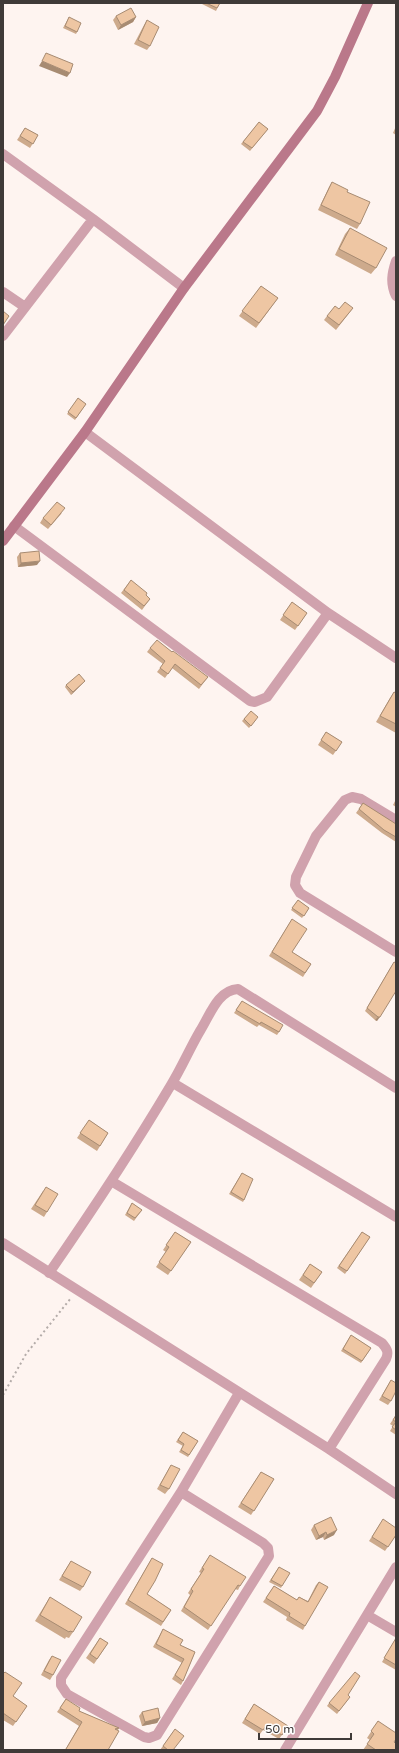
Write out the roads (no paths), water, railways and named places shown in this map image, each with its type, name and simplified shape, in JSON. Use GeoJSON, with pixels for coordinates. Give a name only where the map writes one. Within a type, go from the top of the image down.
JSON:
{"type":"FeatureCollection","features":[{"type":"Feature","properties":{"kind":"street"},"geometry":{"type":"LineString","coordinates":[[3,541],[85,432],[184,288],[317,111],[335,77],[368,3]]}},
{"type":"Feature","properties":{"kind":"street"},"geometry":{"type":"LineString","coordinates":[[3,154],[93,219],[184,288]]}},
{"type":"Feature","properties":{"kind":"street"},"geometry":{"type":"LineString","coordinates":[[3,336],[93,219]]}},
{"type":"Feature","properties":{"kind":"street"},"geometry":{"type":"LineString","coordinates":[[396,261],[392,273],[392,285],[396,296]]}},
{"type":"Feature","properties":{"kind":"street"},"geometry":{"type":"LineString","coordinates":[[3,292],[25,307]]}},
{"type":"Feature","properties":{"kind":"street"},"geometry":{"type":"LineString","coordinates":[[85,432],[328,613],[396,658]]}},
{"type":"Feature","properties":{"kind":"street"},"geometry":{"type":"LineString","coordinates":[[14,526],[250,701],[255,702],[267,697],[328,613]]}},
{"type":"Feature","properties":{"kind":"street"},"geometry":{"type":"LineString","coordinates":[[396,820],[361,798],[352,797],[344,800],[316,836],[296,877],[295,885],[300,893],[396,952]]}},
{"type":"Feature","properties":{"kind":"street"},"geometry":{"type":"LineString","coordinates":[[50,1273],[112,1181],[173,1083],[197,1036],[222,994],[231,989],[238,988],[396,1088]]}},
{"type":"Feature","properties":{"kind":"street"},"geometry":{"type":"LineString","coordinates":[[173,1083],[396,1217]]}},
{"type":"Feature","properties":{"kind":"street"},"geometry":{"type":"LineString","coordinates":[[112,1181],[382,1343],[388,1353],[386,1359],[329,1449]]}},
{"type":"Feature","properties":{"kind":"street"},"geometry":{"type":"LineString","coordinates":[[3,1243],[329,1449],[396,1494]]}},
{"type":"Feature","properties":{"kind":"street"},"geometry":{"type":"LineString","coordinates":[[181,1492],[263,1543],[268,1548],[269,1556],[157,1735],[150,1738],[144,1737],[67,1694],[61,1685],[61,1678],[181,1492],[239,1393]]}},
{"type":"Feature","properties":{"kind":"street"},"geometry":{"type":"LineString","coordinates":[[285,1750],[396,1567]]}},
{"type":"Feature","properties":{"kind":"street"},"geometry":{"type":"LineString","coordinates":[[367,1615],[396,1632]]}}]}
